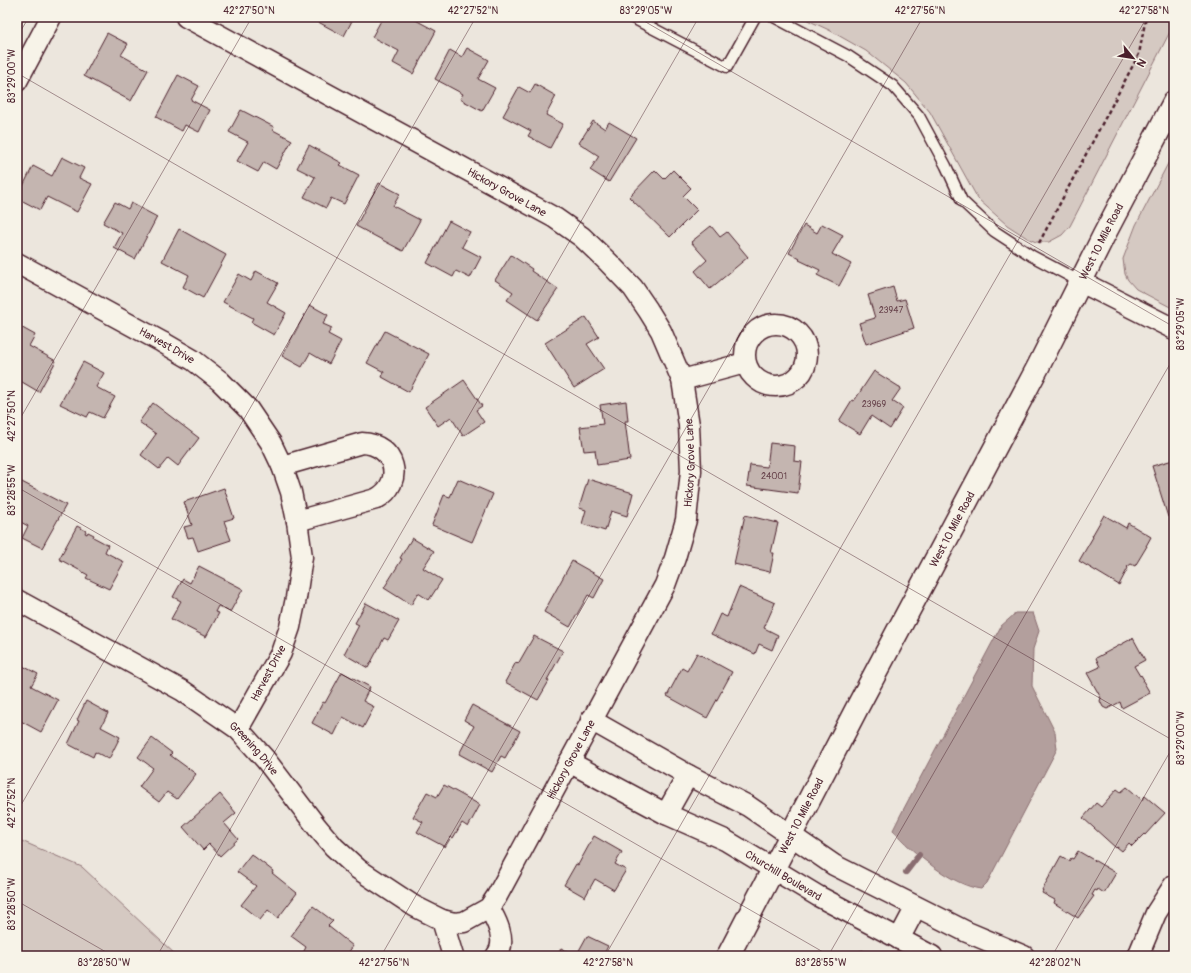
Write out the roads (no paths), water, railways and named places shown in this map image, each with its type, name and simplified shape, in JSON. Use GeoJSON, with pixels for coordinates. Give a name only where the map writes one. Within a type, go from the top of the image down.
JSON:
{"type":"FeatureCollection","features":[{"type":"Feature","properties":{"kind":"main road","name":"West 10 Mile Road"},"geometry":{"type":"LineString","coordinates":[[728,956],[861,700],[1038,367],[1104,235],[1174,102]]}},
{"type":"Feature","properties":{"kind":"street"},"geometry":{"type":"LineString","coordinates":[[17,81],[51,17]]}},
{"type":"Feature","properties":{"kind":"street","name":"Hickory Grove Lane"},"geometry":{"type":"LineString","coordinates":[[186,17],[556,218],[582,237],[633,288],[661,331],[682,380],[690,425],[691,471],[686,520],[675,558],[665,585],[590,720],[497,896],[488,908],[464,922]]}},
{"type":"Feature","properties":{"kind":"street","name":"Harvest Drive"},"geometry":{"type":"LineString","coordinates":[[17,263],[193,360],[220,381],[248,409],[271,442],[282,466],[291,492],[302,557],[290,627],[281,653],[238,729]]}},
{"type":"Feature","properties":{"kind":"street"},"geometry":{"type":"LineString","coordinates":[[1081,282],[1174,329]]}},
{"type":"Feature","properties":{"kind":"street"},"geometry":{"type":"LineString","coordinates":[[682,380],[745,363]]}},
{"type":"Feature","properties":{"kind":"street"},"geometry":{"type":"LineString","coordinates":[[282,466],[362,443],[376,446],[384,450],[392,463],[393,481],[384,495],[376,500],[297,521]]}},
{"type":"Feature","properties":{"kind":"street","name":"Greening Drive"},"geometry":{"type":"LineString","coordinates":[[17,600],[183,691],[238,729],[265,759],[334,847],[364,873],[414,906],[442,920],[454,923],[464,922]]}},
{"type":"Feature","properties":{"kind":"street"},"geometry":{"type":"LineString","coordinates":[[590,720],[688,775],[748,806],[834,864],[967,932],[1024,956]]}},
{"type":"Feature","properties":{"kind":"street","name":"Churchill Boulevard"},"geometry":{"type":"LineString","coordinates":[[569,762],[666,814],[725,840],[818,896],[932,956]]}},
{"type":"Feature","properties":{"kind":"street"},"geometry":{"type":"LineString","coordinates":[[666,814],[688,775]]}},
{"type":"Feature","properties":{"kind":"street"},"geometry":{"type":"LineString","coordinates":[[1138,956],[1156,913],[1174,885]]}},
{"type":"Feature","properties":{"kind":"street"},"geometry":{"type":"LineString","coordinates":[[899,939],[916,907]]}},
{"type":"Feature","properties":{"kind":"street"},"geometry":{"type":"LineString","coordinates":[[488,908],[496,919],[501,933],[502,944],[496,956]]}},
{"type":"Feature","properties":{"kind":"street"},"geometry":{"type":"LineString","coordinates":[[442,920],[453,956]]}},
{"type":"Feature","properties":{"kind":"lane"},"geometry":{"type":"LineString","coordinates":[[632,17],[727,67],[754,17]]}},
{"type":"Feature","properties":{"kind":"lane"},"geometry":{"type":"LineString","coordinates":[[774,17],[848,56],[893,86],[919,116],[946,166],[962,201],[994,231],[1032,256],[1081,282]]}},
{"type":"Feature","properties":{"kind":"waterway"},"geometry":{"type":"LineString","coordinates":[[906,872],[919,855]]}},
{"type":"Feature","properties":{"kind":"waterway"},"geometry":{"type":"LineString","coordinates":[[856,956],[862,953]]}}]}
